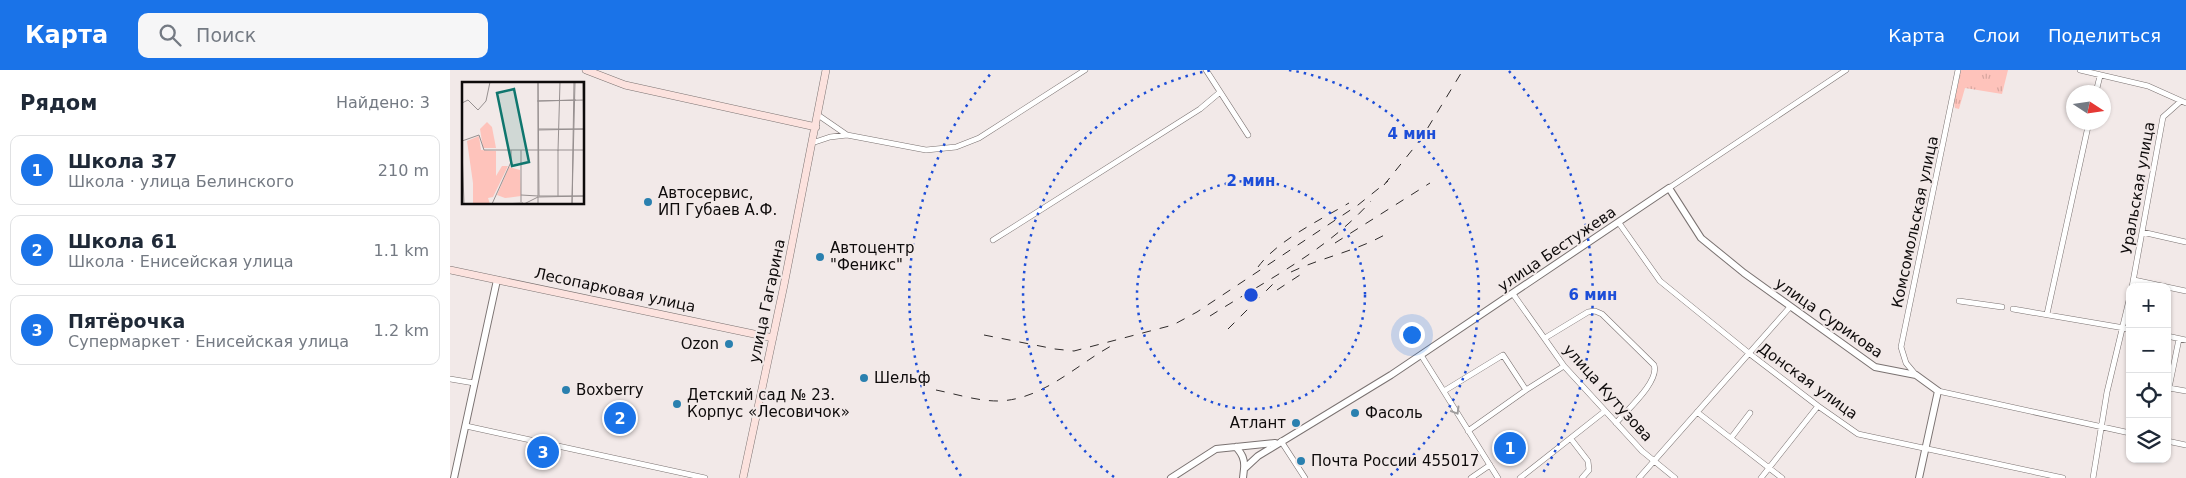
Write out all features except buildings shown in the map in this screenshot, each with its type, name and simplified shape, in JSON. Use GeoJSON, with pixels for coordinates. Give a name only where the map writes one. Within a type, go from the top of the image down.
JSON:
{"type":"FeatureCollection","features":[{"type":"Feature","properties":{"kind":"main road"},"geometry":{"type":"LineString","coordinates":[[586,70],[625,85],[816,127]]}},
{"type":"Feature","properties":{"kind":"main road","name":"улица Гагарина"},"geometry":{"type":"LineString","coordinates":[[743,478],[816,127],[826,70]]}},
{"type":"Feature","properties":{"kind":"main road","name":"Лесопарковая улица"},"geometry":{"type":"LineString","coordinates":[[450,270],[773,338]]}},
{"type":"Feature","properties":{"kind":"street"},"geometry":{"type":"LineString","coordinates":[[812,143],[830,137],[847,135],[926,150],[956,147],[978,138],[1085,70]]}},
{"type":"Feature","properties":{"kind":"street"},"geometry":{"type":"LineString","coordinates":[[1206,70],[1219,93],[1248,134]]}},
{"type":"Feature","properties":{"kind":"street","name":"улица Бестужева"},"geometry":{"type":"LineString","coordinates":[[1244,469],[1258,456],[1339,408],[1421,355],[1846,70]]}},
{"type":"Feature","properties":{"kind":"street","name":"Комсомольская улица"},"geometry":{"type":"LineString","coordinates":[[1916,375],[1906,363],[1901,347],[1958,70]]}},
{"type":"Feature","properties":{"kind":"street"},"geometry":{"type":"LineString","coordinates":[[2080,70],[2148,86],[2184,102]]}},
{"type":"Feature","properties":{"kind":"street"},"geometry":{"type":"LineString","coordinates":[[2098,85],[2100,76]]}},
{"type":"Feature","properties":{"kind":"street"},"geometry":{"type":"LineString","coordinates":[[993,240],[1200,108],[1219,93]]}},
{"type":"Feature","properties":{"kind":"street","name":"Уральская улица"},"geometry":{"type":"LineString","coordinates":[[2133,283],[2163,117],[2184,102]]}},
{"type":"Feature","properties":{"kind":"street"},"geometry":{"type":"LineString","coordinates":[[818,115],[847,135]]}},
{"type":"Feature","properties":{"kind":"street"},"geometry":{"type":"LineString","coordinates":[[2047,314],[2087,130]]}},
{"type":"Feature","properties":{"kind":"street","name":"улица Сурикова"},"geometry":{"type":"LineString","coordinates":[[1669,188],[1701,238],[1790,307],[1875,367],[1916,375],[1938,391],[2126,432]]}},
{"type":"Feature","properties":{"kind":"street","name":"Донская улица"},"geometry":{"type":"LineString","coordinates":[[1619,223],[1660,281],[1750,354],[1858,434],[2063,478]]}},
{"type":"Feature","properties":{"kind":"street"},"geometry":{"type":"LineString","coordinates":[[2142,232],[2186,242]]}},
{"type":"Feature","properties":{"kind":"street"},"geometry":{"type":"LineString","coordinates":[[454,478],[497,280]]}},
{"type":"Feature","properties":{"kind":"street"},"geometry":{"type":"LineString","coordinates":[[2134,280],[2186,291]]}},
{"type":"Feature","properties":{"kind":"street","name":"улица Кутузова"},"geometry":{"type":"LineString","coordinates":[[1513,294],[1564,366],[1642,451],[1675,478]]}},
{"type":"Feature","properties":{"kind":"street"},"geometry":{"type":"LineString","coordinates":[[1959,301],[2002,307]]}},
{"type":"Feature","properties":{"kind":"street"},"geometry":{"type":"LineString","coordinates":[[1639,478],[1790,307]]}},
{"type":"Feature","properties":{"kind":"street"},"geometry":{"type":"LineString","coordinates":[[2013,308],[2126,328]]}},
{"type":"Feature","properties":{"kind":"street"},"geometry":{"type":"LineString","coordinates":[[1545,338],[1594,310],[1602,314],[1654,365],[1655,372],[1651,383],[1616,423]]}},
{"type":"Feature","properties":{"kind":"street"},"geometry":{"type":"LineString","coordinates":[[2093,478],[2100,426],[2126,312]]}},
{"type":"Feature","properties":{"kind":"street"},"geometry":{"type":"LineString","coordinates":[[2171,337],[2186,340]]}},
{"type":"Feature","properties":{"kind":"street"},"geometry":{"type":"LineString","coordinates":[[2179,339],[2169,388],[2186,391]]}},
{"type":"Feature","properties":{"kind":"street"},"geometry":{"type":"LineString","coordinates":[[1421,355],[1498,478]]}},
{"type":"Feature","properties":{"kind":"street"},"geometry":{"type":"LineString","coordinates":[[1444,391],[1503,355],[1526,390]]}},
{"type":"Feature","properties":{"kind":"street"},"geometry":{"type":"LineString","coordinates":[[1468,431],[1564,366]]}},
{"type":"Feature","properties":{"kind":"street"},"geometry":{"type":"LineString","coordinates":[[450,379],[474,383]]}},
{"type":"Feature","properties":{"kind":"street"},"geometry":{"type":"LineString","coordinates":[[1919,478],[1938,391]]}},
{"type":"Feature","properties":{"kind":"street"},"geometry":{"type":"LineString","coordinates":[[1761,478],[1818,406]]}},
{"type":"Feature","properties":{"kind":"street"},"geometry":{"type":"LineString","coordinates":[[1520,478],[1605,411]]}},
{"type":"Feature","properties":{"kind":"street"},"geometry":{"type":"LineString","coordinates":[[1697,412],[1782,478]]}},
{"type":"Feature","properties":{"kind":"street"},"geometry":{"type":"LineString","coordinates":[[1730,438],[1750,413]]}},
{"type":"Feature","properties":{"kind":"street"},"geometry":{"type":"LineString","coordinates":[[466,426],[705,478]]}},
{"type":"Feature","properties":{"kind":"street"},"geometry":{"type":"LineString","coordinates":[[1571,439],[1588,461],[1589,470],[1582,478]]}},
{"type":"Feature","properties":{"kind":"street"},"geometry":{"type":"LineString","coordinates":[[1171,478],[1216,449],[1280,442],[1305,478]]}},
{"type":"Feature","properties":{"kind":"street"},"geometry":{"type":"LineString","coordinates":[[2171,442],[2186,445]]}},
{"type":"Feature","properties":{"kind":"street"},"geometry":{"type":"LineString","coordinates":[[1236,447],[1242,453],[1245,462],[1243,478]]}},
{"type":"Feature","properties":{"kind":"street"},"geometry":{"type":"LineString","coordinates":[[1471,478],[1490,465]]}},
{"type":"Feature","properties":{"kind":"green space"},"geometry":{"type":"Polygon","coordinates":[[[1961,70],[2008,70],[2002,94],[1965,88],[1959,109],[1955,108],[1954,103],[1961,70]]]}},
{"type":"Feature","properties":{"kind":"railway"},"geometry":{"type":"LineString","coordinates":[[1384,185],[1421,139],[1463,70]]}},
{"type":"Feature","properties":{"kind":"railway"},"geometry":{"type":"LineString","coordinates":[[984,335],[1074,351],[1173,325],[1197,312],[1358,205],[1388,181]]}},
{"type":"Feature","properties":{"kind":"railway"},"geometry":{"type":"LineString","coordinates":[[1335,243],[1430,183]]}},
{"type":"Feature","properties":{"kind":"railway"},"geometry":{"type":"LineString","coordinates":[[1210,316],[1316,250],[1354,219],[1371,201]]}},
{"type":"Feature","properties":{"kind":"railway"},"geometry":{"type":"LineString","coordinates":[[1258,267],[1266,257],[1288,239],[1349,203]]}},
{"type":"Feature","properties":{"kind":"railway"},"geometry":{"type":"LineString","coordinates":[[1291,272],[1364,245],[1388,233]]}},
{"type":"Feature","properties":{"kind":"railway"},"geometry":{"type":"LineString","coordinates":[[1277,290],[1306,271]]}},
{"type":"Feature","properties":{"kind":"railway"},"geometry":{"type":"LineString","coordinates":[[1228,329],[1279,278]]}},
{"type":"Feature","properties":{"kind":"railway"},"geometry":{"type":"LineString","coordinates":[[936,390],[982,400],[1014,399],[1029,395],[1058,381],[1111,346]]}},
{"type":"Feature","properties":{"kind":"place","name":"Автосервис, ИП Губаев А.Ф."},"geometry":{"type":"Point","coordinates":[648,202]}},
{"type":"Feature","properties":{"kind":"place","name":"Автоцентр \"Феникс\""},"geometry":{"type":"Point","coordinates":[820,257]}},
{"type":"Feature","properties":{"kind":"place","name":"Ozon"},"geometry":{"type":"Point","coordinates":[729,344]}},
{"type":"Feature","properties":{"kind":"place","name":"Шельф"},"geometry":{"type":"Point","coordinates":[864,378]}},
{"type":"Feature","properties":{"kind":"place","name":"Boxberry"},"geometry":{"type":"Point","coordinates":[566,390]}},
{"type":"Feature","properties":{"kind":"place","name":"Детский сад № 23. Корпус «Лесовичок»"},"geometry":{"type":"Point","coordinates":[677,404]}},
{"type":"Feature","properties":{"kind":"place","name":"Фасоль"},"geometry":{"type":"Point","coordinates":[1355,413]}},
{"type":"Feature","properties":{"kind":"place","name":"Школа 61"},"geometry":{"type":"Point","coordinates":[620,418]}},
{"type":"Feature","properties":{"kind":"place","name":"Атлант"},"geometry":{"type":"Point","coordinates":[1296,423]}},
{"type":"Feature","properties":{"kind":"place","name":"Школа 37"},"geometry":{"type":"Point","coordinates":[1510,448]}},
{"type":"Feature","properties":{"kind":"place","name":"Пятёрочка"},"geometry":{"type":"Point","coordinates":[543,452]}},
{"type":"Feature","properties":{"kind":"place","name":"Почта России 455017"},"geometry":{"type":"Point","coordinates":[1301,461]}}]}
